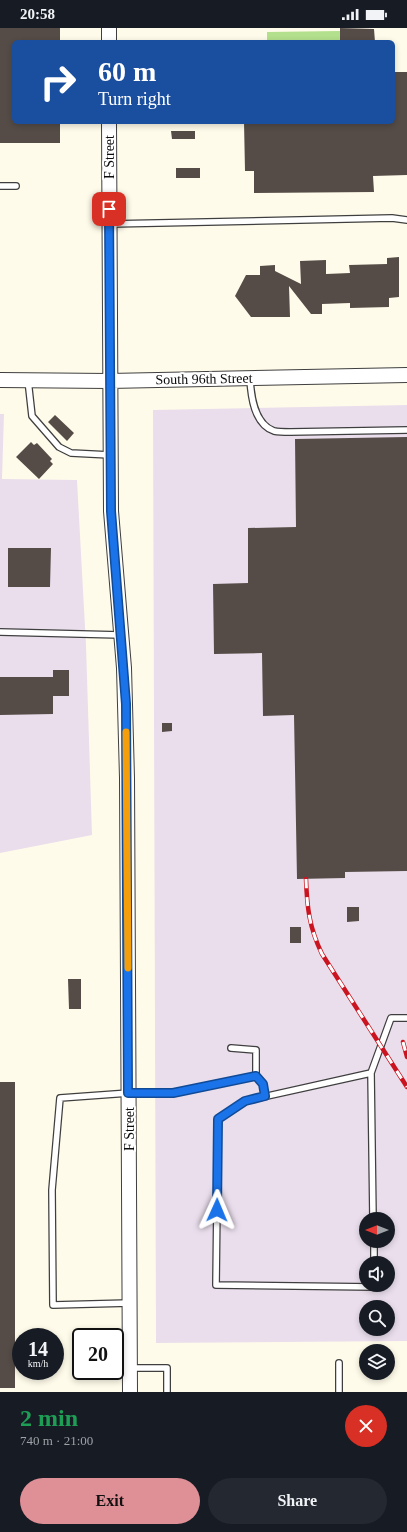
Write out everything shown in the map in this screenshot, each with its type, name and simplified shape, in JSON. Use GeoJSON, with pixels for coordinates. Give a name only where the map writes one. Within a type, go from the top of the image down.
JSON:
{"type":"FeatureCollection","features":[{"type":"Feature","properties":{"kind":"street"},"geometry":{"type":"LineString","coordinates":[[109,28],[109,40]]}},
{"type":"Feature","properties":{"kind":"street","name":"F Street"},"geometry":{"type":"LineString","coordinates":[[109,124],[110,455],[113,551],[122,635],[126,704],[127,763],[130,1392]]}},
{"type":"Feature","properties":{"kind":"street","name":"South 96th Street"},"geometry":{"type":"LineString","coordinates":[[0,380],[109,381],[407,375]]}},
{"type":"Feature","properties":{"kind":"lane"},"geometry":{"type":"LineString","coordinates":[[0,186],[16,186]]}},
{"type":"Feature","properties":{"kind":"lane"},"geometry":{"type":"LineString","coordinates":[[109,224],[385,218],[407,220]]}},
{"type":"Feature","properties":{"kind":"lane"},"geometry":{"type":"LineString","coordinates":[[250,378],[252,398],[255,409],[261,421],[273,430],[290,432],[407,430]]}},
{"type":"Feature","properties":{"kind":"lane"},"geometry":{"type":"LineString","coordinates":[[28,380],[32,416],[60,447],[71,453],[110,455]]}},
{"type":"Feature","properties":{"kind":"lane"},"geometry":{"type":"LineString","coordinates":[[0,632],[122,635]]}},
{"type":"Feature","properties":{"kind":"lane"},"geometry":{"type":"LineString","coordinates":[[374,1212],[371,1073],[391,1018],[407,1018]]}},
{"type":"Feature","properties":{"kind":"lane"},"geometry":{"type":"LineString","coordinates":[[231,1048],[256,1050],[256,1076],[263,1084],[265,1096]]}},
{"type":"Feature","properties":{"kind":"lane"},"geometry":{"type":"LineString","coordinates":[[359,1287],[216,1285],[218,1119],[245,1101],[371,1073]]}},
{"type":"Feature","properties":{"kind":"lane"},"geometry":{"type":"LineString","coordinates":[[130,1304],[53,1305],[52,1190],[60,1098],[128,1093],[173,1093],[256,1076]]}},
{"type":"Feature","properties":{"kind":"lane"},"geometry":{"type":"LineString","coordinates":[[339,1363],[339,1392]]}},
{"type":"Feature","properties":{"kind":"lane"},"geometry":{"type":"LineString","coordinates":[[130,1368],[167,1368],[167,1392]]}},
{"type":"Feature","properties":{"kind":"shaded area"},"geometry":{"type":"Polygon","coordinates":[[[407,405],[407,1341],[156,1343],[153,410],[407,405]]]}},
{"type":"Feature","properties":{"kind":"shaded area"},"geometry":{"type":"Polygon","coordinates":[[[0,414],[4,414],[2,479],[77,480],[86,645],[92,835],[0,853],[0,414]]]}},
{"type":"Feature","properties":{"kind":"green space"},"geometry":{"type":"Polygon","coordinates":[[[340,31],[340,40],[267,40],[267,32],[340,31]]]}},
{"type":"Feature","properties":{"kind":"building"},"geometry":{"type":"Polygon","coordinates":[[[0,28],[60,28],[60,40],[12,40],[12,124],[60,124],[60,143],[0,143],[0,28]]]}},
{"type":"Feature","properties":{"kind":"building"},"geometry":{"type":"Polygon","coordinates":[[[340,28],[374,29],[375,40],[340,40],[340,28]]]}},
{"type":"Feature","properties":{"kind":"building"},"geometry":{"type":"Polygon","coordinates":[[[395,72],[407,72],[407,175],[373,176],[374,192],[254,193],[254,171],[245,171],[244,124],[395,124],[395,72]]]}},
{"type":"Feature","properties":{"kind":"building"},"geometry":{"type":"Polygon","coordinates":[[[171,131],[195,131],[195,139],[172,139],[171,131]]]}},
{"type":"Feature","properties":{"kind":"building"},"geometry":{"type":"Polygon","coordinates":[[[176,168],[200,168],[200,178],[176,178],[176,168]]]}},
{"type":"Feature","properties":{"kind":"building"},"geometry":{"type":"Polygon","coordinates":[[[399,257],[399,297],[389,298],[389,307],[350,308],[350,303],[322,304],[322,314],[311,314],[289,286],[290,317],[251,317],[235,296],[246,275],[260,275],[260,266],[275,265],[275,271],[301,284],[300,261],[326,260],[326,274],[350,273],[349,265],[387,264],[387,258],[399,257]]]}},
{"type":"Feature","properties":{"kind":"building"},"geometry":{"type":"Polygon","coordinates":[[[55,415],[74,433],[67,441],[48,422],[55,415]]]}},
{"type":"Feature","properties":{"kind":"building"},"geometry":{"type":"Polygon","coordinates":[[[407,437],[407,871],[345,872],[345,878],[297,879],[294,715],[263,716],[262,653],[214,654],[213,584],[248,583],[248,528],[296,527],[295,439],[407,437]]]}},
{"type":"Feature","properties":{"kind":"building"},"geometry":{"type":"Polygon","coordinates":[[[31,442],[34,445],[37,443],[52,459],[50,461],[53,464],[39,479],[16,457],[31,442]]]}},
{"type":"Feature","properties":{"kind":"building"},"geometry":{"type":"Polygon","coordinates":[[[8,548],[51,548],[50,587],[8,587],[8,548]]]}},
{"type":"Feature","properties":{"kind":"building"},"geometry":{"type":"Polygon","coordinates":[[[53,670],[69,670],[69,696],[53,696],[53,714],[0,715],[0,677],[53,677],[53,670]]]}},
{"type":"Feature","properties":{"kind":"building"},"geometry":{"type":"Polygon","coordinates":[[[162,723],[172,723],[172,731],[162,732],[162,723]]]}},
{"type":"Feature","properties":{"kind":"building"},"geometry":{"type":"Polygon","coordinates":[[[347,907],[359,907],[359,921],[347,922],[347,907]]]}},
{"type":"Feature","properties":{"kind":"building"},"geometry":{"type":"Polygon","coordinates":[[[290,927],[301,927],[301,943],[290,943],[290,927]]]}},
{"type":"Feature","properties":{"kind":"building"},"geometry":{"type":"Polygon","coordinates":[[[68,979],[81,979],[81,1009],[69,1009],[68,979]]]}},
{"type":"Feature","properties":{"kind":"building"},"geometry":{"type":"Polygon","coordinates":[[[0,1082],[15,1082],[15,1328],[12,1328],[12,1380],[15,1380],[15,1388],[0,1388],[0,1082]]]}},
{"type":"Feature","properties":{"kind":"railway"},"geometry":{"type":"LineString","coordinates":[[306,879],[311,926],[322,954],[407,1087]]}},
{"type":"Feature","properties":{"kind":"railway"},"geometry":{"type":"LineString","coordinates":[[403,1042],[407,1057]]}},
{"type":"Feature","properties":{"kind":"slow traffic"},"geometry":{"type":"LineString","coordinates":[[126,732],[128,968]]}},
{"type":"Feature","properties":{"kind":"route"},"geometry":{"type":"LineString","coordinates":[[109,209],[111,511],[126,704],[128,1093],[173,1093],[256,1076],[263,1084],[265,1096],[245,1101],[218,1119],[217,1210]]}}]}
